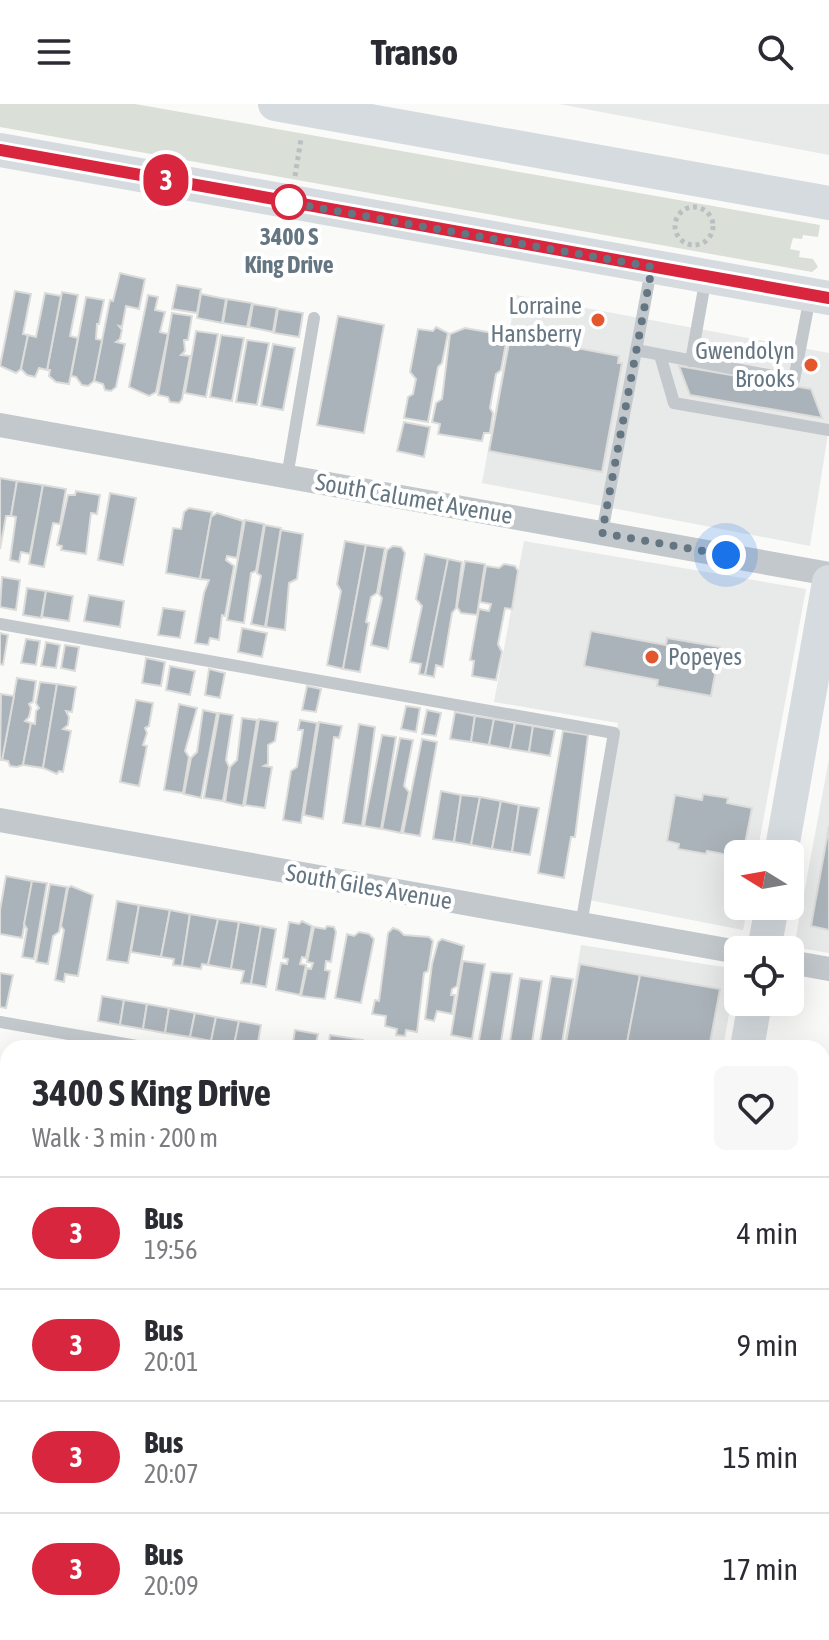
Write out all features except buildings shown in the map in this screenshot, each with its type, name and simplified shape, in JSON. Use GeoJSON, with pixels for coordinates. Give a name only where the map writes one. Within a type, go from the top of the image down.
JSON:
{"type":"FeatureCollection","features":[{"type":"Feature","properties":{"kind":"main road"},"geometry":{"type":"LineString","coordinates":[[275,104],[829,203]]}},
{"type":"Feature","properties":{"kind":"main road"},"geometry":{"type":"LineString","coordinates":[[0,150],[820,296]]}},
{"type":"Feature","properties":{"kind":"main road"},"geometry":{"type":"LineString","coordinates":[[784,840],[822,660],[829,582]]}},
{"type":"Feature","properties":{"kind":"main road"},"geometry":{"type":"LineString","coordinates":[[748,1040],[753,1016]]}},
{"type":"Feature","properties":{"kind":"street","name":"South Calumet Avenue"},"geometry":{"type":"LineString","coordinates":[[0,425],[829,574]]}},
{"type":"Feature","properties":{"kind":"street","name":"South Giles Avenue"},"geometry":{"type":"LineString","coordinates":[[0,820],[724,950]]}},
{"type":"Feature","properties":{"kind":"street"},"geometry":{"type":"LineString","coordinates":[[804,965],[829,969]]}},
{"type":"Feature","properties":{"kind":"lane"},"geometry":{"type":"LineString","coordinates":[[602,533],[652,267]]}},
{"type":"Feature","properties":{"kind":"lane"},"geometry":{"type":"LineString","coordinates":[[691,361],[706,276]]}},
{"type":"Feature","properties":{"kind":"lane"},"geometry":{"type":"LineString","coordinates":[[636,350],[794,380],[820,296]]}},
{"type":"Feature","properties":{"kind":"lane"},"geometry":{"type":"LineString","coordinates":[[287,477],[314,318]]}},
{"type":"Feature","properties":{"kind":"lane"},"geometry":{"type":"LineString","coordinates":[[660,355],[674,403],[829,430]]}},
{"type":"Feature","properties":{"kind":"lane"},"geometry":{"type":"LineString","coordinates":[[0,624],[614,733],[581,925]]}},
{"type":"Feature","properties":{"kind":"lane"},"geometry":{"type":"LineString","coordinates":[[0,1022],[102,1040]]}},
{"type":"Feature","properties":{"kind":"path"},"geometry":{"type":"LineString","coordinates":[[295,179],[302,134]]}},
{"type":"Feature","properties":{"kind":"path"},"geometry":{"type":"LineString","coordinates":[[697,207],[706,211],[712,219],[713,229],[709,239],[701,245],[691,246],[681,242],[675,233],[674,223],[678,214],[687,208],[697,207]]}},
{"type":"Feature","properties":{"kind":"shaded area"},"geometry":{"type":"Polygon","coordinates":[[[0,104],[135,104],[820,225],[818,237],[803,235],[802,239],[793,238],[790,249],[800,251],[799,257],[813,259],[818,267],[812,272],[0,127],[0,104]]]}},
{"type":"Feature","properties":{"kind":"shaded area"},"geometry":{"type":"Polygon","coordinates":[[[559,104],[829,104],[829,155],[559,104]]]}},
{"type":"Feature","properties":{"kind":"shaded area"},"geometry":{"type":"Polygon","coordinates":[[[516,295],[829,353],[829,428],[810,546],[482,483],[516,295]]]}},
{"type":"Feature","properties":{"kind":"shaded area"},"geometry":{"type":"Polygon","coordinates":[[[524,541],[806,589],[760,840],[724,840],[724,920],[745,920],[743,930],[589,900],[618,723],[494,702],[524,541]]]}},
{"type":"Feature","properties":{"kind":"shaded area"},"geometry":{"type":"Polygon","coordinates":[[[829,759],[829,953],[804,949],[804,936],[796,936],[799,920],[804,920],[804,893],[829,759]]]}},
{"type":"Feature","properties":{"kind":"shaded area"},"geometry":{"type":"Polygon","coordinates":[[[581,945],[724,967],[724,1016],[729,1016],[724,1040],[564,1040],[581,945]]]}},
{"type":"Feature","properties":{"kind":"bus line","name":"3"},"geometry":{"type":"LineString","coordinates":[[0,150],[829,298]]}},
{"type":"Feature","properties":{"kind":"place","name":"3400 S King Drive"},"geometry":{"type":"Point","coordinates":[289,202]}},
{"type":"Feature","properties":{"kind":"place","name":"Lorraine Hansberry"},"geometry":{"type":"Point","coordinates":[598,320]}},
{"type":"Feature","properties":{"kind":"place","name":"Gwendolyn Brooks"},"geometry":{"type":"Point","coordinates":[811,365]}},
{"type":"Feature","properties":{"kind":"place","name":"Popeyes"},"geometry":{"type":"Point","coordinates":[652,657]}},
{"type":"Feature","properties":{"kind":"route"},"geometry":{"type":"LineString","coordinates":[[289,202],[285,202],[652,267],[602,533],[726,555]]}}]}
